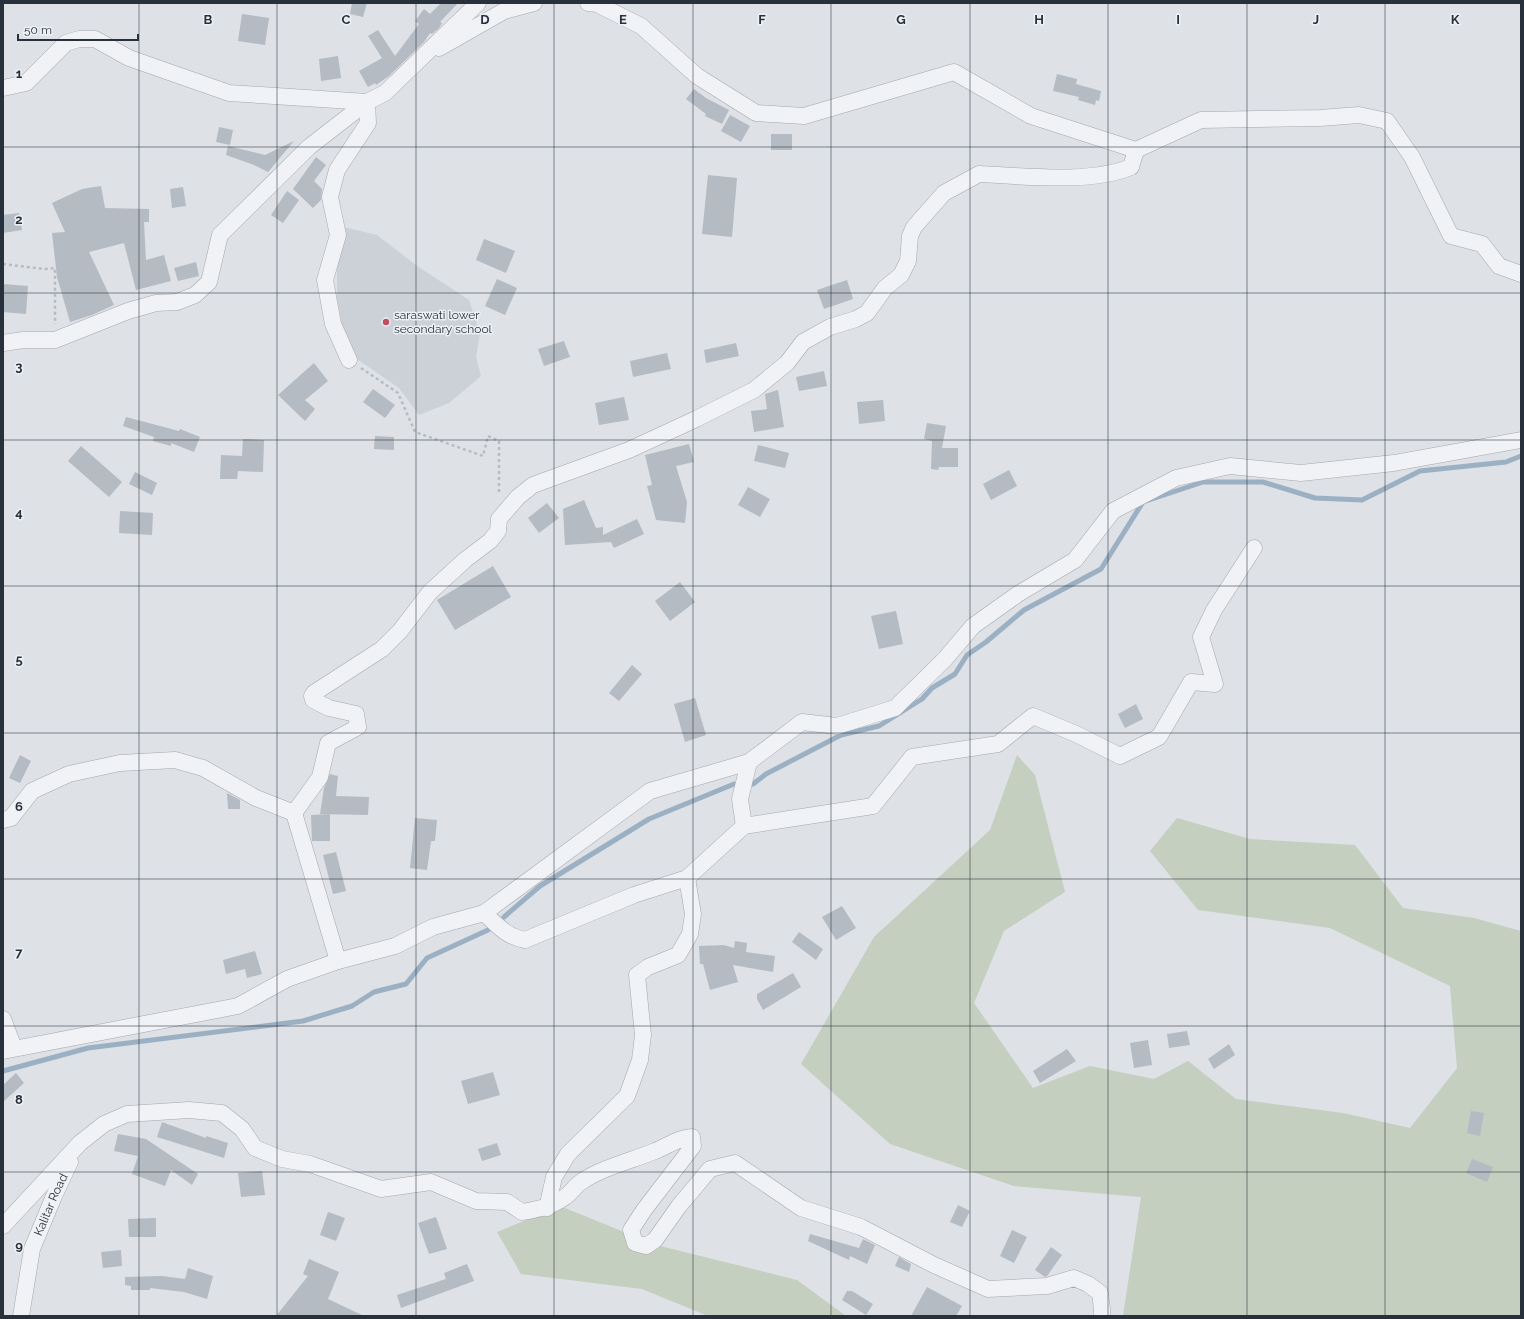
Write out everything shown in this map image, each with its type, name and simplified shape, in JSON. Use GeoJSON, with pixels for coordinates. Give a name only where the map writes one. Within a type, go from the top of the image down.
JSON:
{"type":"FeatureCollection","features":[{"type":"Feature","properties":{"kind":"street"},"geometry":{"type":"LineString","coordinates":[[3,343],[23,340],[55,340],[128,311],[156,303],[177,302],[195,295],[209,282],[220,235],[309,147],[367,102],[385,93],[478,3]]}},
{"type":"Feature","properties":{"kind":"street"},"geometry":{"type":"LineString","coordinates":[[420,58],[504,11],[534,3]]}},
{"type":"Feature","properties":{"kind":"street"},"geometry":{"type":"LineString","coordinates":[[588,3],[597,4],[641,26],[697,76],[756,114],[804,116],[954,72],[1031,116],[1136,150],[1201,120],[1320,118],[1359,115],[1387,121],[1412,157],[1451,236],[1482,244],[1499,266],[1521,274]]}},
{"type":"Feature","properties":{"kind":"street"},"geometry":{"type":"LineString","coordinates":[[3,88],[26,83],[66,43],[79,39],[95,39],[129,58],[229,93],[367,102]]}},
{"type":"Feature","properties":{"kind":"street"},"geometry":{"type":"LineString","coordinates":[[349,360],[333,324],[325,280],[338,235],[330,196],[337,170],[368,123],[367,102]]}},
{"type":"Feature","properties":{"kind":"street"},"geometry":{"type":"LineString","coordinates":[[294,813],[320,777],[328,743],[358,727],[356,714],[320,704],[313,700],[312,696],[314,693],[382,649],[400,631],[430,592],[490,541],[498,531],[499,519],[518,497],[533,485],[629,450],[754,390],[786,363],[803,342],[830,327],[856,319],[867,313],[885,288],[901,275],[908,261],[910,236],[914,227],[944,193],[972,177],[979,174],[1061,177],[1115,173],[1130,167],[1136,150]]}},
{"type":"Feature","properties":{"kind":"street"},"geometry":{"type":"LineString","coordinates":[[3,1019],[8,1049],[238,1006],[287,979],[338,961],[395,946],[433,927],[484,913],[650,791],[749,762],[802,722],[837,726],[895,708],[945,659],[973,626],[1018,594],[1075,560],[1113,511],[1176,478],[1230,466],[1301,473],[1386,464],[1521,440]]}},
{"type":"Feature","properties":{"kind":"street"},"geometry":{"type":"LineString","coordinates":[[484,913],[504,932],[513,938],[524,940],[634,895],[687,878],[744,826],[873,806],[912,757],[998,744],[1033,716],[1076,734],[1120,756],[1159,737],[1191,682],[1215,684],[1201,637],[1214,610],[1254,548]]}},
{"type":"Feature","properties":{"kind":"street"},"geometry":{"type":"LineString","coordinates":[[3,820],[11,818],[32,791],[69,774],[120,763],[175,760],[204,768],[256,798],[294,813]]}},
{"type":"Feature","properties":{"kind":"street"},"geometry":{"type":"LineString","coordinates":[[744,826],[740,799],[749,762]]}},
{"type":"Feature","properties":{"kind":"street"},"geometry":{"type":"LineString","coordinates":[[294,813],[338,961]]}},
{"type":"Feature","properties":{"kind":"street"},"geometry":{"type":"LineString","coordinates":[[547,1208],[554,1177],[568,1154],[627,1096],[640,1060],[642,1035],[637,975],[648,967],[678,955],[690,934],[693,914],[687,878]]}},
{"type":"Feature","properties":{"kind":"street"},"geometry":{"type":"LineString","coordinates":[[3,1226],[80,1142],[104,1124],[127,1114],[188,1110],[222,1113],[242,1129],[255,1148],[282,1159],[310,1164],[381,1189],[431,1182],[476,1201],[508,1202],[522,1212],[547,1208],[566,1196],[580,1182],[616,1165],[656,1151],[677,1140],[692,1137],[693,1146],[644,1210],[632,1230],[635,1243],[646,1246],[655,1240],[679,1206],[710,1169],[735,1163],[801,1208],[861,1228],[934,1265],[988,1289],[1047,1286],[1074,1278],[1100,1293],[1102,1316]]}},
{"type":"Feature","properties":{"kind":"street","name":"Kalitar Road"},"geometry":{"type":"LineString","coordinates":[[21,1316],[32,1249],[54,1196],[80,1142]]}},
{"type":"Feature","properties":{"kind":"path"},"geometry":{"type":"LineString","coordinates":[[3,264],[44,270],[55,268],[55,340]]}},
{"type":"Feature","properties":{"kind":"path"},"geometry":{"type":"LineString","coordinates":[[349,360],[398,393],[415,432],[483,456],[488,436],[499,441],[499,519]]}},
{"type":"Feature","properties":{"kind":"shaded area"},"geometry":{"type":"Polygon","coordinates":[[[344,227],[377,235],[417,266],[469,300],[480,334],[476,357],[481,376],[449,403],[419,415],[399,388],[357,359],[344,336],[337,298],[337,250],[344,227]]]}},
{"type":"Feature","properties":{"kind":"green space"},"geometry":{"type":"Polygon","coordinates":[[[1017,755],[1035,775],[1065,892],[1004,931],[974,1003],[1033,1088],[1090,1066],[1154,1079],[1188,1061],[1236,1099],[1343,1113],[1410,1128],[1457,1068],[1450,986],[1330,928],[1198,910],[1150,851],[1177,818],[1250,839],[1355,845],[1403,908],[1474,918],[1521,931],[1521,1316],[1123,1316],[1141,1197],[1014,1186],[890,1144],[801,1064],[874,937],[990,830],[1017,755]]]}},
{"type":"Feature","properties":{"kind":"green space"},"geometry":{"type":"Polygon","coordinates":[[[560,1206],[656,1245],[797,1280],[846,1316],[708,1316],[642,1289],[521,1274],[497,1232],[560,1206]]]}},
{"type":"Feature","properties":{"kind":"building"},"geometry":{"type":"Polygon","coordinates":[[[352,3],[367,3],[363,17],[350,14],[352,3]]]}},
{"type":"Feature","properties":{"kind":"building"},"geometry":{"type":"Polygon","coordinates":[[[441,3],[458,3],[440,22],[442,23],[439,28],[432,34],[430,33],[424,42],[389,76],[376,85],[375,83],[368,87],[359,71],[382,58],[368,36],[378,30],[395,56],[419,24],[415,21],[424,9],[430,14],[441,3]]]}},
{"type":"Feature","properties":{"kind":"building"},"geometry":{"type":"Polygon","coordinates":[[[242,14],[269,18],[265,45],[238,41],[242,14]]]}},
{"type":"Feature","properties":{"kind":"building"},"geometry":{"type":"Polygon","coordinates":[[[338,56],[341,78],[321,81],[319,59],[338,56]]]}},
{"type":"Feature","properties":{"kind":"building"},"geometry":{"type":"Polygon","coordinates":[[[1057,74],[1077,79],[1076,84],[1101,91],[1099,101],[1096,100],[1095,105],[1078,100],[1079,97],[1053,91],[1057,74]]]}},
{"type":"Feature","properties":{"kind":"building"},"geometry":{"type":"Polygon","coordinates":[[[694,89],[706,98],[729,110],[722,124],[705,116],[706,114],[686,99],[694,89]]]}},
{"type":"Feature","properties":{"kind":"building"},"geometry":{"type":"Polygon","coordinates":[[[730,115],[750,126],[741,142],[721,131],[730,115]]]}},
{"type":"Feature","properties":{"kind":"building"},"geometry":{"type":"Polygon","coordinates":[[[219,127],[233,130],[230,145],[216,142],[219,127]]]}},
{"type":"Feature","properties":{"kind":"building"},"geometry":{"type":"Polygon","coordinates":[[[771,134],[792,134],[792,150],[771,150],[771,134]]]}},
{"type":"Feature","properties":{"kind":"building"},"geometry":{"type":"Polygon","coordinates":[[[294,141],[268,172],[254,165],[226,155],[228,146],[265,155],[294,141]]]}},
{"type":"Feature","properties":{"kind":"building"},"geometry":{"type":"Polygon","coordinates":[[[316,157],[326,165],[314,181],[322,189],[321,200],[313,208],[293,189],[316,157]]]}},
{"type":"Feature","properties":{"kind":"building"},"geometry":{"type":"Polygon","coordinates":[[[708,175],[737,178],[732,237],[702,234],[708,175]]]}},
{"type":"Feature","properties":{"kind":"building"},"geometry":{"type":"Polygon","coordinates":[[[101,186],[105,208],[149,209],[149,222],[144,222],[146,260],[164,255],[171,281],[136,290],[124,243],[89,252],[114,305],[92,315],[70,322],[57,277],[52,233],[65,232],[52,203],[82,189],[101,186]]]}},
{"type":"Feature","properties":{"kind":"building"},"geometry":{"type":"Polygon","coordinates":[[[183,187],[186,206],[172,208],[170,189],[183,187]]]}},
{"type":"Feature","properties":{"kind":"building"},"geometry":{"type":"Polygon","coordinates":[[[287,191],[299,200],[283,223],[271,215],[287,191]]]}},
{"type":"Feature","properties":{"kind":"building"},"geometry":{"type":"Polygon","coordinates":[[[19,213],[22,230],[3,233],[3,215],[19,213]]]}},
{"type":"Feature","properties":{"kind":"building"},"geometry":{"type":"Polygon","coordinates":[[[484,239],[515,251],[506,273],[476,260],[484,239]]]}},
{"type":"Feature","properties":{"kind":"building"},"geometry":{"type":"Polygon","coordinates":[[[196,262],[199,276],[178,281],[174,268],[196,262]]]}},
{"type":"Feature","properties":{"kind":"building"},"geometry":{"type":"Polygon","coordinates":[[[497,279],[517,288],[505,315],[485,306],[497,279]]]}},
{"type":"Feature","properties":{"kind":"building"},"geometry":{"type":"Polygon","coordinates":[[[847,280],[853,299],[824,309],[817,290],[847,280]]]}},
{"type":"Feature","properties":{"kind":"building"},"geometry":{"type":"Polygon","coordinates":[[[3,284],[28,286],[26,314],[3,312],[3,284]]]}},
{"type":"Feature","properties":{"kind":"building"},"geometry":{"type":"Polygon","coordinates":[[[564,341],[570,357],[544,366],[538,349],[564,341]]]}},
{"type":"Feature","properties":{"kind":"building"},"geometry":{"type":"Polygon","coordinates":[[[736,343],[739,356],[706,363],[704,350],[736,343]]]}},
{"type":"Feature","properties":{"kind":"building"},"geometry":{"type":"Polygon","coordinates":[[[667,353],[671,369],[633,377],[630,361],[667,353]]]}},
{"type":"Feature","properties":{"kind":"building"},"geometry":{"type":"Polygon","coordinates":[[[314,363],[328,381],[305,400],[315,409],[305,421],[278,395],[314,363]]]}},
{"type":"Feature","properties":{"kind":"building"},"geometry":{"type":"Polygon","coordinates":[[[824,371],[827,386],[799,391],[796,377],[824,371]]]}},
{"type":"Feature","properties":{"kind":"building"},"geometry":{"type":"Polygon","coordinates":[[[373,389],[395,405],[385,418],[363,402],[373,389]]]}},
{"type":"Feature","properties":{"kind":"building"},"geometry":{"type":"Polygon","coordinates":[[[778,390],[784,427],[754,432],[751,411],[767,409],[765,394],[778,390]]]}},
{"type":"Feature","properties":{"kind":"building"},"geometry":{"type":"Polygon","coordinates":[[[624,397],[629,420],[599,425],[595,403],[624,397]]]}},
{"type":"Feature","properties":{"kind":"building"},"geometry":{"type":"Polygon","coordinates":[[[883,400],[885,421],[859,424],[857,402],[883,400]]]}},
{"type":"Feature","properties":{"kind":"building"},"geometry":{"type":"Polygon","coordinates":[[[126,417],[179,431],[180,429],[200,437],[194,452],[171,443],[171,446],[153,441],[154,437],[123,426],[126,417]]]}},
{"type":"Feature","properties":{"kind":"building"},"geometry":{"type":"Polygon","coordinates":[[[927,423],[946,426],[942,448],[958,448],[958,467],[939,467],[938,470],[931,469],[932,441],[924,439],[927,423]]]}},
{"type":"Feature","properties":{"kind":"building"},"geometry":{"type":"Polygon","coordinates":[[[375,436],[394,437],[394,450],[374,449],[375,436]]]}},
{"type":"Feature","properties":{"kind":"building"},"geometry":{"type":"Polygon","coordinates":[[[243,439],[264,440],[263,472],[238,471],[237,479],[220,479],[221,455],[242,456],[243,439]]]}},
{"type":"Feature","properties":{"kind":"building"},"geometry":{"type":"Polygon","coordinates":[[[689,444],[694,462],[676,466],[687,502],[685,523],[656,520],[647,486],[652,485],[645,455],[689,444]]]}},
{"type":"Feature","properties":{"kind":"building"},"geometry":{"type":"Polygon","coordinates":[[[758,445],[789,453],[785,468],[754,461],[758,445]]]}},
{"type":"Feature","properties":{"kind":"building"},"geometry":{"type":"Polygon","coordinates":[[[81,446],[122,482],[109,497],[68,461],[81,446]]]}},
{"type":"Feature","properties":{"kind":"building"},"geometry":{"type":"Polygon","coordinates":[[[1009,470],[1017,486],[991,500],[983,484],[1009,470]]]}},
{"type":"Feature","properties":{"kind":"building"},"geometry":{"type":"Polygon","coordinates":[[[135,472],[157,483],[152,495],[129,484],[135,472]]]}},
{"type":"Feature","properties":{"kind":"building"},"geometry":{"type":"Polygon","coordinates":[[[748,487],[770,499],[760,517],[738,505],[748,487]]]}},
{"type":"Feature","properties":{"kind":"building"},"geometry":{"type":"Polygon","coordinates":[[[584,500],[596,528],[603,527],[603,535],[637,519],[644,534],[614,548],[611,542],[565,545],[563,509],[584,500]]]}},
{"type":"Feature","properties":{"kind":"building"},"geometry":{"type":"Polygon","coordinates":[[[547,503],[559,518],[539,533],[528,518],[547,503]]]}},
{"type":"Feature","properties":{"kind":"building"},"geometry":{"type":"Polygon","coordinates":[[[120,511],[153,513],[152,535],[119,533],[120,511]]]}},
{"type":"Feature","properties":{"kind":"building"},"geometry":{"type":"Polygon","coordinates":[[[493,566],[511,597],[455,630],[437,600],[493,566]]]}},
{"type":"Feature","properties":{"kind":"building"},"geometry":{"type":"Polygon","coordinates":[[[680,582],[695,602],[670,621],[655,601],[680,582]]]}},
{"type":"Feature","properties":{"kind":"building"},"geometry":{"type":"Polygon","coordinates":[[[896,611],[903,644],[879,649],[871,616],[896,611]]]}},
{"type":"Feature","properties":{"kind":"building"},"geometry":{"type":"Polygon","coordinates":[[[632,665],[642,674],[619,701],[609,693],[632,665]]]}},
{"type":"Feature","properties":{"kind":"building"},"geometry":{"type":"Polygon","coordinates":[[[695,698],[706,735],[685,742],[674,704],[695,698]]]}},
{"type":"Feature","properties":{"kind":"building"},"geometry":{"type":"Polygon","coordinates":[[[1136,704],[1143,719],[1125,728],[1118,714],[1136,704]]]}},
{"type":"Feature","properties":{"kind":"building"},"geometry":{"type":"Polygon","coordinates":[[[20,755],[31,761],[20,783],[9,778],[20,755]]]}},
{"type":"Feature","properties":{"kind":"building"},"geometry":{"type":"Polygon","coordinates":[[[330,774],[338,776],[336,796],[369,797],[368,815],[320,814],[324,788],[330,774]]]}},
{"type":"Feature","properties":{"kind":"building"},"geometry":{"type":"Polygon","coordinates":[[[227,793],[240,800],[240,809],[228,809],[227,793]]]}},
{"type":"Feature","properties":{"kind":"building"},"geometry":{"type":"Polygon","coordinates":[[[330,814],[330,841],[312,841],[311,815],[330,814]]]}},
{"type":"Feature","properties":{"kind":"building"},"geometry":{"type":"Polygon","coordinates":[[[415,818],[437,820],[435,841],[431,841],[427,870],[410,868],[415,818]]]}},
{"type":"Feature","properties":{"kind":"building"},"geometry":{"type":"Polygon","coordinates":[[[336,852],[346,891],[333,894],[323,855],[336,852]]]}},
{"type":"Feature","properties":{"kind":"building"},"geometry":{"type":"Polygon","coordinates":[[[842,906],[856,928],[836,940],[822,917],[842,906]]]}},
{"type":"Feature","properties":{"kind":"building"},"geometry":{"type":"Polygon","coordinates":[[[799,932],[823,949],[816,960],[792,942],[799,932]]]}},
{"type":"Feature","properties":{"kind":"building"},"geometry":{"type":"Polygon","coordinates":[[[735,941],[747,943],[746,952],[775,956],[773,972],[733,965],[738,982],[710,990],[703,964],[700,964],[699,946],[724,945],[734,948],[735,941]]]}},
{"type":"Feature","properties":{"kind":"building"},"geometry":{"type":"Polygon","coordinates":[[[255,951],[262,974],[247,978],[245,969],[226,974],[223,960],[255,951]]]}},
{"type":"Feature","properties":{"kind":"building"},"geometry":{"type":"Polygon","coordinates":[[[793,973],[801,987],[763,1010],[757,999],[757,994],[793,973]]]}},
{"type":"Feature","properties":{"kind":"building"},"geometry":{"type":"Polygon","coordinates":[[[1187,1031],[1190,1045],[1169,1048],[1167,1034],[1187,1031]]]}},
{"type":"Feature","properties":{"kind":"building"},"geometry":{"type":"Polygon","coordinates":[[[1148,1040],[1152,1065],[1134,1068],[1130,1043],[1148,1040]]]}},
{"type":"Feature","properties":{"kind":"building"},"geometry":{"type":"Polygon","coordinates":[[[1229,1044],[1235,1055],[1214,1069],[1208,1059],[1229,1044]]]}},
{"type":"Feature","properties":{"kind":"building"},"geometry":{"type":"Polygon","coordinates":[[[1067,1049],[1076,1061],[1040,1083],[1033,1071],[1067,1049]]]}},
{"type":"Feature","properties":{"kind":"building"},"geometry":{"type":"Polygon","coordinates":[[[493,1072],[500,1095],[468,1104],[461,1081],[493,1072]]]}},
{"type":"Feature","properties":{"kind":"building"},"geometry":{"type":"Polygon","coordinates":[[[16,1073],[24,1083],[3,1102],[3,1085],[16,1073]]]}},
{"type":"Feature","properties":{"kind":"building"},"geometry":{"type":"Polygon","coordinates":[[[1471,1111],[1484,1113],[1480,1136],[1467,1133],[1471,1111]]]}},
{"type":"Feature","properties":{"kind":"building"},"geometry":{"type":"Polygon","coordinates":[[[162,1122],[206,1138],[206,1136],[228,1143],[224,1158],[157,1137],[162,1122]]]}},
{"type":"Feature","properties":{"kind":"building"},"geometry":{"type":"Polygon","coordinates":[[[118,1134],[146,1139],[198,1174],[192,1185],[171,1170],[165,1186],[132,1174],[138,1156],[114,1151],[118,1134]]]}},
{"type":"Feature","properties":{"kind":"building"},"geometry":{"type":"Polygon","coordinates":[[[497,1143],[501,1155],[482,1161],[478,1149],[497,1143]]]}},
{"type":"Feature","properties":{"kind":"building"},"geometry":{"type":"Polygon","coordinates":[[[1472,1159],[1493,1167],[1487,1182],[1466,1173],[1472,1159]]]}},
{"type":"Feature","properties":{"kind":"building"},"geometry":{"type":"Polygon","coordinates":[[[262,1171],[265,1195],[241,1197],[238,1173],[262,1171]]]}},
{"type":"Feature","properties":{"kind":"building"},"geometry":{"type":"Polygon","coordinates":[[[958,1205],[970,1211],[962,1227],[950,1222],[958,1205]]]}},
{"type":"Feature","properties":{"kind":"building"},"geometry":{"type":"Polygon","coordinates":[[[328,1212],[345,1218],[336,1241],[320,1235],[328,1212]]]}},
{"type":"Feature","properties":{"kind":"building"},"geometry":{"type":"Polygon","coordinates":[[[436,1217],[447,1249],[429,1254],[418,1223],[436,1217]]]}},
{"type":"Feature","properties":{"kind":"building"},"geometry":{"type":"Polygon","coordinates":[[[156,1218],[156,1237],[129,1237],[128,1219],[156,1218]]]}},
{"type":"Feature","properties":{"kind":"building"},"geometry":{"type":"Polygon","coordinates":[[[1012,1230],[1027,1237],[1014,1263],[1000,1256],[1012,1230]]]}},
{"type":"Feature","properties":{"kind":"building"},"geometry":{"type":"Polygon","coordinates":[[[810,1234],[859,1248],[863,1239],[875,1245],[867,1264],[850,1256],[849,1260],[808,1241],[810,1234]]]}},
{"type":"Feature","properties":{"kind":"building"},"geometry":{"type":"Polygon","coordinates":[[[1051,1247],[1062,1255],[1045,1277],[1035,1270],[1051,1247]]]}},
{"type":"Feature","properties":{"kind":"building"},"geometry":{"type":"Polygon","coordinates":[[[121,1250],[122,1266],[103,1268],[101,1252],[121,1250]]]}},
{"type":"Feature","properties":{"kind":"building"},"geometry":{"type":"Polygon","coordinates":[[[899,1257],[911,1264],[909,1272],[895,1266],[899,1257]]]}},
{"type":"Feature","properties":{"kind":"building"},"geometry":{"type":"Polygon","coordinates":[[[309,1259],[339,1272],[328,1299],[364,1316],[276,1316],[308,1276],[303,1274],[309,1259]]]}},
{"type":"Feature","properties":{"kind":"building"},"geometry":{"type":"Polygon","coordinates":[[[467,1264],[474,1281],[401,1308],[397,1295],[446,1279],[444,1273],[467,1264]]]}},
{"type":"Feature","properties":{"kind":"building"},"geometry":{"type":"Polygon","coordinates":[[[188,1268],[213,1276],[207,1299],[184,1292],[150,1288],[150,1290],[131,1290],[131,1286],[125,1285],[125,1277],[162,1276],[185,1279],[188,1268]]]}},
{"type":"Feature","properties":{"kind":"building"},"geometry":{"type":"Polygon","coordinates":[[[927,1287],[962,1306],[956,1316],[911,1316],[927,1287]]]}},
{"type":"Feature","properties":{"kind":"building"},"geometry":{"type":"Polygon","coordinates":[[[847,1291],[852,1291],[873,1304],[866,1315],[842,1300],[847,1291]]]}},
{"type":"Feature","properties":{"kind":"waterway"},"geometry":{"type":"LineString","coordinates":[[753,784],[766,774],[841,735],[879,726],[922,699],[932,688],[955,674],[967,655],[986,642],[1024,610],[1101,569],[1143,502],[1203,482],[1263,482],[1315,498],[1362,500],[1420,471],[1506,462],[1521,456]]}},
{"type":"Feature","properties":{"kind":"waterway"},"geometry":{"type":"LineString","coordinates":[[504,917],[540,886],[649,819],[734,784]]}},
{"type":"Feature","properties":{"kind":"waterway"},"geometry":{"type":"LineString","coordinates":[[3,1071],[88,1048],[303,1021],[352,1006],[374,992],[406,984],[427,958],[488,930]]}},
{"type":"Feature","properties":{"kind":"place","name":"saraswati lower secondary school"},"geometry":{"type":"Point","coordinates":[386,322]}}]}
